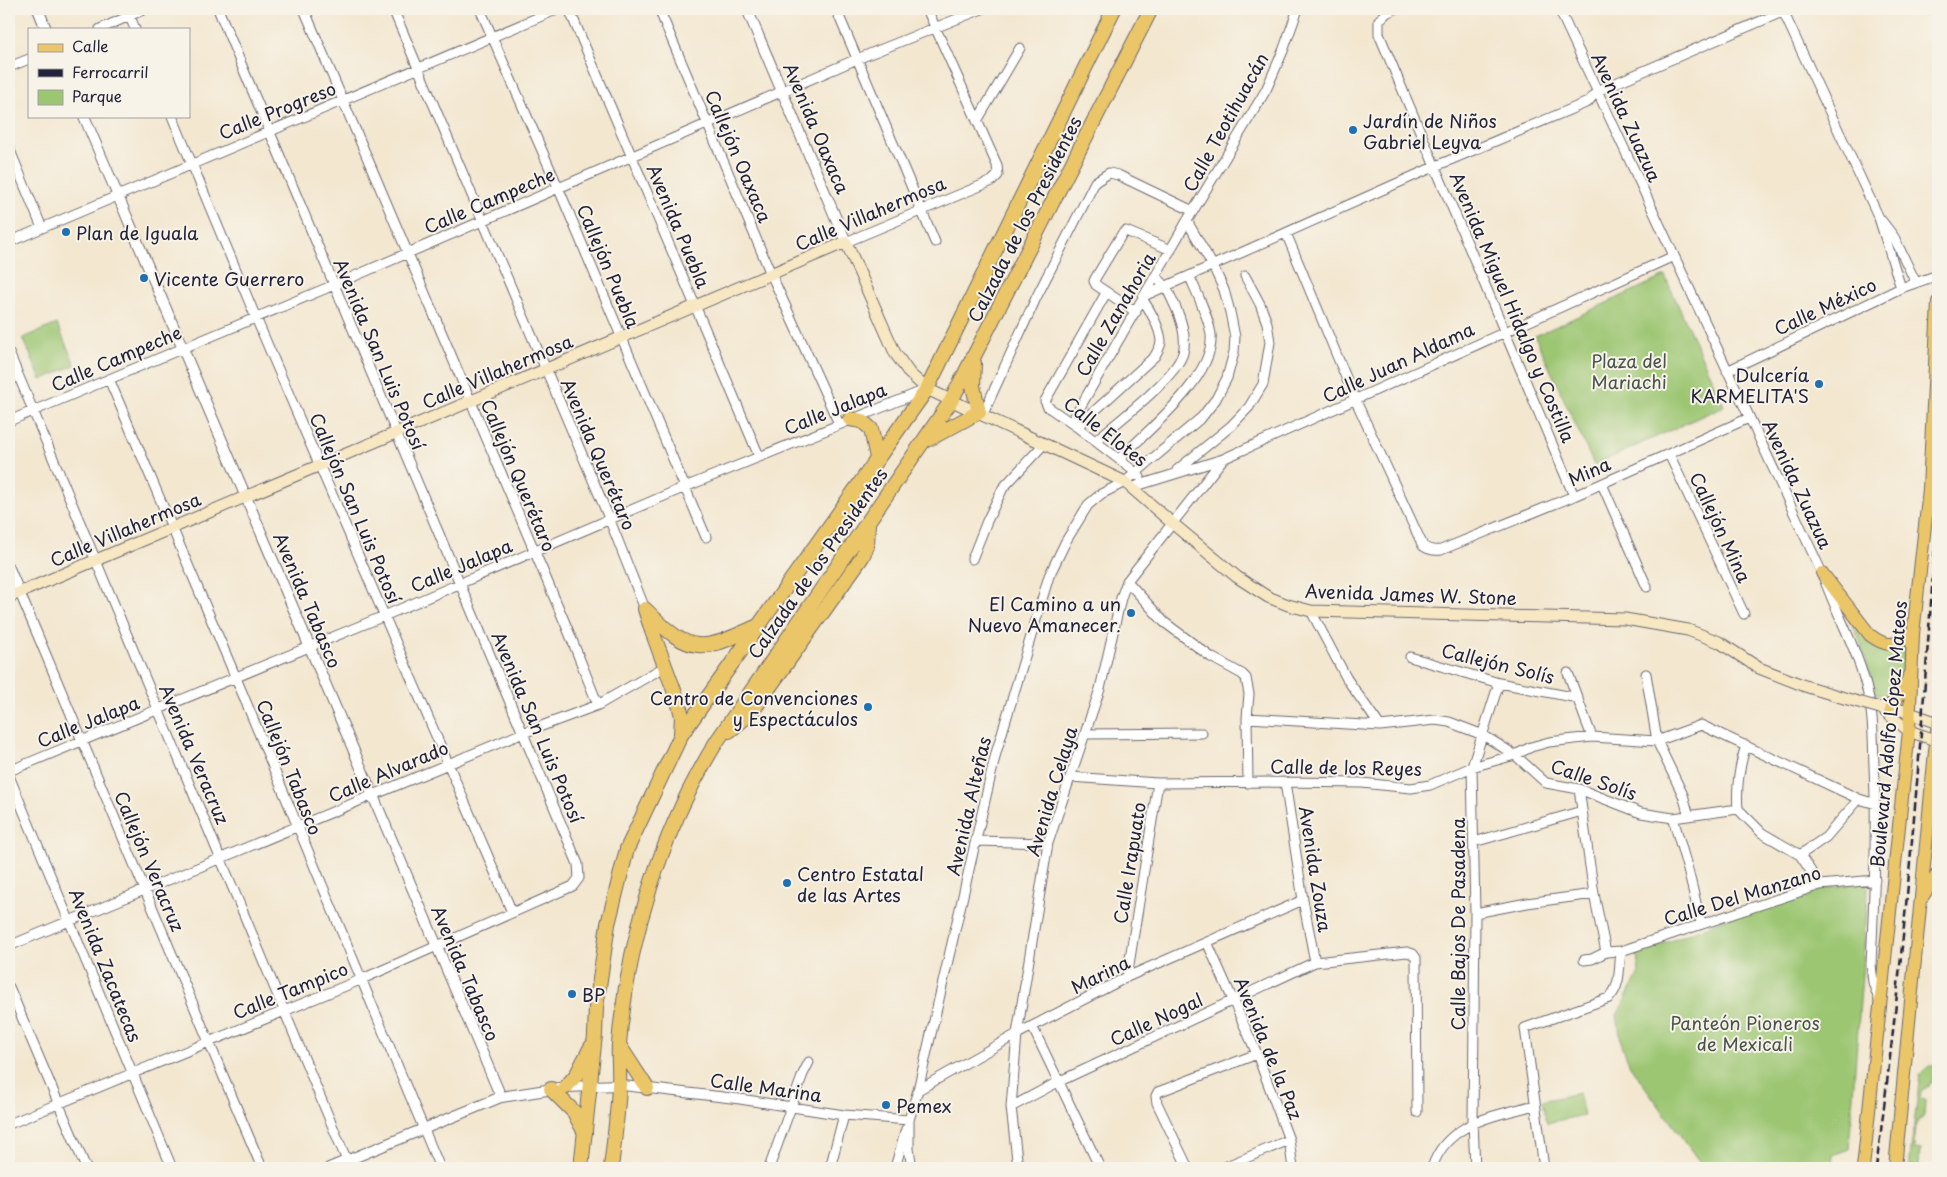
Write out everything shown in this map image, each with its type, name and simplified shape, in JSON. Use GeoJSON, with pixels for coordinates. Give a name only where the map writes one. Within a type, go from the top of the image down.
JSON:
{"type":"FeatureCollection","features":[{"type":"Feature","properties":{"kind":"highway"},"geometry":{"type":"LineString","coordinates":[[1100,9],[1106,25]]}},
{"type":"Feature","properties":{"kind":"highway","name":"Calzada de los Presidentes"},"geometry":{"type":"LineString","coordinates":[[582,1168],[596,1007],[608,924],[627,849],[681,735],[927,389],[1114,9]]}},
{"type":"Feature","properties":{"kind":"highway","name":"Calzada de los Presidentes"},"geometry":{"type":"LineString","coordinates":[[611,1168],[619,1085],[619,1045],[627,982],[642,911],[673,824],[695,777],[717,741],[952,401],[1151,9]]}},
{"type":"Feature","properties":{"kind":"highway"},"geometry":{"type":"LineString","coordinates":[[925,441],[981,413],[973,386],[974,360]]}},
{"type":"Feature","properties":{"kind":"highway"},"geometry":{"type":"LineString","coordinates":[[845,422],[862,421],[872,429],[877,458]]}},
{"type":"Feature","properties":{"kind":"highway"},"geometry":{"type":"LineString","coordinates":[[645,609],[673,636],[688,644],[704,646],[716,644],[758,626]]}},
{"type":"Feature","properties":{"kind":"highway"},"geometry":{"type":"LineString","coordinates":[[645,609],[682,716],[681,735]]}},
{"type":"Feature","properties":{"kind":"highway"},"geometry":{"type":"LineString","coordinates":[[566,1087],[576,1074],[593,1044]]}},
{"type":"Feature","properties":{"kind":"highway"},"geometry":{"type":"LineString","coordinates":[[619,1045],[647,1088]]}},
{"type":"Feature","properties":{"kind":"highway"},"geometry":{"type":"LineString","coordinates":[[551,1089],[574,1112],[585,1133]]}},
{"type":"Feature","properties":{"kind":"main road","name":"Avenida Oaxaca"},"geometry":{"type":"LineString","coordinates":[[846,242],[898,357],[910,374],[927,389],[952,401]]}},
{"type":"Feature","properties":{"kind":"main road","name":"Calle Villahermosa"},"geometry":{"type":"LineString","coordinates":[[14,594],[846,242]]}},
{"type":"Feature","properties":{"kind":"main road","name":"Boulevard Adolfo López Mateos"},"geometry":{"type":"LineString","coordinates":[[1863,1168],[1909,731],[1914,634],[1929,489],[1938,302]]}},
{"type":"Feature","properties":{"kind":"main road","name":"Avenida James W. Stone"},"geometry":{"type":"LineString","coordinates":[[952,401],[981,413],[1043,445],[1129,485],[1172,524],[1237,577],[1268,597],[1288,605],[1311,611],[1616,619],[1656,624],[1688,630],[1719,642],[1759,668],[1805,686],[1938,722]]}},
{"type":"Feature","properties":{"kind":"main road"},"geometry":{"type":"LineString","coordinates":[[1822,573],[1870,635],[1880,642],[1888,645],[1899,642],[1914,634]]}},
{"type":"Feature","properties":{"kind":"main road"},"geometry":{"type":"LineString","coordinates":[[1884,708],[1903,690],[1912,671]]}},
{"type":"Feature","properties":{"kind":"main road","name":"Avenida James W. Stone"},"geometry":{"type":"LineString","coordinates":[[1884,708],[1909,731],[1938,741]]}},
{"type":"Feature","properties":{"kind":"main road"},"geometry":{"type":"LineString","coordinates":[[1895,1168],[1920,901],[1938,741],[1938,722]]}},
{"type":"Feature","properties":{"kind":"main road"},"geometry":{"type":"LineString","coordinates":[[1920,901],[1938,873]]}},
{"type":"Feature","properties":{"kind":"street"},"geometry":{"type":"LineString","coordinates":[[38,9],[46,28]]}},
{"type":"Feature","properties":{"kind":"street"},"geometry":{"type":"LineString","coordinates":[[102,28],[128,12],[145,9]]}},
{"type":"Feature","properties":{"kind":"street","name":"Avenida San Luis Potosí"},"geometry":{"type":"LineString","coordinates":[[218,9],[578,864],[580,878]]}},
{"type":"Feature","properties":{"kind":"street","name":"Callejón Querétaro"},"geometry":{"type":"LineString","coordinates":[[304,9],[568,630],[598,706]]}},
{"type":"Feature","properties":{"kind":"street","name":"Avenida Querétaro"},"geometry":{"type":"LineString","coordinates":[[393,9],[609,518],[645,609]]}},
{"type":"Feature","properties":{"kind":"street","name":"Callejón Puebla"},"geometry":{"type":"LineString","coordinates":[[480,9],[706,537]]}},
{"type":"Feature","properties":{"kind":"street","name":"Calle Progreso"},"geometry":{"type":"LineString","coordinates":[[9,242],[191,163],[558,9]]}},
{"type":"Feature","properties":{"kind":"street","name":"Avenida Puebla"},"geometry":{"type":"LineString","coordinates":[[569,9],[758,456]]}},
{"type":"Feature","properties":{"kind":"street","name":"Callejón Oaxaca"},"geometry":{"type":"LineString","coordinates":[[659,9],[771,274],[845,422]]}},
{"type":"Feature","properties":{"kind":"street","name":"Avenida Oaxaca"},"geometry":{"type":"LineString","coordinates":[[747,9],[846,242]]}},
{"type":"Feature","properties":{"kind":"street"},"geometry":{"type":"LineString","coordinates":[[836,9],[935,242]]}},
{"type":"Feature","properties":{"kind":"street"},"geometry":{"type":"LineString","coordinates":[[927,9],[977,120]]}},
{"type":"Feature","properties":{"kind":"street","name":"Calle Campeche"},"geometry":{"type":"LineString","coordinates":[[9,421],[482,222],[857,59],[982,9]]}},
{"type":"Feature","properties":{"kind":"street","name":"Calle Teotihuacán"},"geometry":{"type":"LineString","coordinates":[[1187,221],[1266,90],[1298,9]]}},
{"type":"Feature","properties":{"kind":"street","name":"Avenida Miguel Hidalgo y Costilla"},"geometry":{"type":"LineString","coordinates":[[1395,9],[1379,20],[1379,34],[1506,331],[1574,496]]}},
{"type":"Feature","properties":{"kind":"street","name":"Avenida Zuazua"},"geometry":{"type":"LineString","coordinates":[[1558,9],[1822,573],[1832,602],[1853,648],[1868,692],[1872,714],[1876,804],[1871,965],[1873,982],[1881,1004]]}},
{"type":"Feature","properties":{"kind":"street"},"geometry":{"type":"LineString","coordinates":[[1074,425],[1155,356],[1160,347],[1159,332],[1144,298],[1436,166],[1588,102],[1597,91],[1784,10],[1879,218],[1901,288]]}},
{"type":"Feature","properties":{"kind":"street"},"geometry":{"type":"LineString","coordinates":[[128,12],[135,28]]}},
{"type":"Feature","properties":{"kind":"street"},"geometry":{"type":"LineString","coordinates":[[977,120],[1020,48]]}},
{"type":"Feature","properties":{"kind":"street"},"geometry":{"type":"LineString","coordinates":[[9,67],[28,59]]}},
{"type":"Feature","properties":{"kind":"street","name":"Avenida Tabasco"},"geometry":{"type":"LineString","coordinates":[[85,118],[309,647],[374,794],[501,1097]]}},
{"type":"Feature","properties":{"kind":"street","name":"Callejón San Luis Potosí"},"geometry":{"type":"LineString","coordinates":[[173,118],[256,318],[512,912]]}},
{"type":"Feature","properties":{"kind":"street","name":"Calle Villahermosa"},"geometry":{"type":"LineString","coordinates":[[846,242],[992,181],[998,175],[997,165],[977,120]]}},
{"type":"Feature","properties":{"kind":"street"},"geometry":{"type":"LineString","coordinates":[[9,148],[42,228]]}},
{"type":"Feature","properties":{"kind":"street"},"geometry":{"type":"LineString","coordinates":[[981,413],[1037,296],[1096,182],[1109,173],[1118,175],[1193,212]]}},
{"type":"Feature","properties":{"kind":"street"},"geometry":{"type":"LineString","coordinates":[[1879,218],[1894,237],[1916,283]]}},
{"type":"Feature","properties":{"kind":"street"},"geometry":{"type":"LineString","coordinates":[[1129,485],[1136,473],[1202,417],[1216,398],[1227,378],[1234,352],[1235,337],[1224,290],[1213,266],[1187,221]]}},
{"type":"Feature","properties":{"kind":"street","name":"Calle Zanahoria"},"geometry":{"type":"LineString","coordinates":[[1074,425],[1187,221]]}},
{"type":"Feature","properties":{"kind":"street"},"geometry":{"type":"LineString","coordinates":[[1136,312],[1094,283],[1096,277],[1124,232],[1130,232],[1171,250]]}},
{"type":"Feature","properties":{"kind":"street"},"geometry":{"type":"LineString","coordinates":[[1286,233],[1355,399]]}},
{"type":"Feature","properties":{"kind":"street","name":"Calle Juan Aldama"},"geometry":{"type":"LineString","coordinates":[[1129,485],[1145,483],[1223,459],[1674,256]]}},
{"type":"Feature","properties":{"kind":"street","name":"Calle México"},"geometry":{"type":"LineString","coordinates":[[1727,371],[1901,288],[1938,275]]}},
{"type":"Feature","properties":{"kind":"street"},"geometry":{"type":"LineString","coordinates":[[1174,473],[1232,426],[1249,407],[1264,384],[1270,342],[1267,323],[1260,304],[1245,276]]}},
{"type":"Feature","properties":{"kind":"street"},"geometry":{"type":"LineString","coordinates":[[1095,442],[1161,382],[1179,362],[1185,340],[1179,316],[1167,288],[1156,277]]}},
{"type":"Feature","properties":{"kind":"street"},"geometry":{"type":"LineString","coordinates":[[1119,459],[1191,387],[1206,360],[1210,348],[1211,335],[1190,277]]}},
{"type":"Feature","properties":{"kind":"street","name":"Calle Elotes"},"geometry":{"type":"LineString","coordinates":[[1106,293],[1046,397],[1046,405],[1119,459],[1145,483]]}},
{"type":"Feature","properties":{"kind":"street","name":"Avenida Veracruz"},"geometry":{"type":"LineString","coordinates":[[9,353],[349,1164]]}},
{"type":"Feature","properties":{"kind":"street","name":"Callejón Tabasco"},"geometry":{"type":"LineString","coordinates":[[109,379],[440,1168]]}},
{"type":"Feature","properties":{"kind":"street","name":"Calle Jalapa"},"geometry":{"type":"LineString","coordinates":[[9,771],[384,616],[609,518],[927,389]]}},
{"type":"Feature","properties":{"kind":"street","name":"Mina"},"geometry":{"type":"LineString","coordinates":[[1355,399],[1423,546],[1434,551],[1441,550],[1574,496],[1749,418]]}},
{"type":"Feature","properties":{"kind":"street"},"geometry":{"type":"LineString","coordinates":[[972,558],[1003,488],[1043,445]]}},
{"type":"Feature","properties":{"kind":"street","name":"Callejón Mina"},"geometry":{"type":"LineString","coordinates":[[1669,454],[1744,614]]}},
{"type":"Feature","properties":{"kind":"street","name":"Avenida Celaya"},"geometry":{"type":"LineString","coordinates":[[1018,1168],[1011,1107],[1017,1034],[1048,844],[1100,689],[1126,581],[1223,459]]}},
{"type":"Feature","properties":{"kind":"street"},"geometry":{"type":"LineString","coordinates":[[1602,484],[1647,587]]}},
{"type":"Feature","properties":{"kind":"street","name":"Avenida Alteñas"},"geometry":{"type":"LineString","coordinates":[[912,1168],[909,1149],[909,1120],[918,1090],[996,753],[1049,576],[1066,540],[1088,505],[1101,494],[1129,485]]}},
{"type":"Feature","properties":{"kind":"street","name":"Callejón Veracruz"},"geometry":{"type":"LineString","coordinates":[[9,567],[14,594],[82,742],[262,1168]]}},
{"type":"Feature","properties":{"kind":"street"},"geometry":{"type":"LineString","coordinates":[[1126,581],[1164,622],[1211,657],[1246,678],[1248,694],[1248,783]]}},
{"type":"Feature","properties":{"kind":"street"},"geometry":{"type":"LineString","coordinates":[[1311,611],[1347,679],[1380,726]]}},
{"type":"Feature","properties":{"kind":"street","name":"Callejón Solís"},"geometry":{"type":"LineString","coordinates":[[1410,657],[1499,683],[1578,698]]}},
{"type":"Feature","properties":{"kind":"street","name":"Calle Alvarado"},"geometry":{"type":"LineString","coordinates":[[9,946],[523,733],[598,706],[666,666]]}},
{"type":"Feature","properties":{"kind":"street","name":"Callejón Solís"},"geometry":{"type":"LineString","coordinates":[[1568,673],[1592,737]]}},
{"type":"Feature","properties":{"kind":"street"},"geometry":{"type":"LineString","coordinates":[[1646,674],[1657,741],[1683,795],[1689,816]]}},
{"type":"Feature","properties":{"kind":"street","name":"Calle Bajos De Pasadena"},"geometry":{"type":"LineString","coordinates":[[1475,1168],[1473,1122],[1475,913],[1472,767],[1499,683]]}},
{"type":"Feature","properties":{"kind":"street","name":"Calle Solís"},"geometry":{"type":"LineString","coordinates":[[1247,718],[1380,726],[1435,720],[1464,726],[1483,735],[1515,755],[1546,783],[1580,789],[1641,812],[1673,818],[1738,809]]}},
{"type":"Feature","properties":{"kind":"street","name":"Calle de los Reyes"},"geometry":{"type":"LineString","coordinates":[[1070,777],[1158,783],[1362,783],[1411,788],[1430,785],[1472,767],[1515,755],[1531,747],[1549,742],[1592,737],[1657,741],[1701,725],[1746,745]]}},
{"type":"Feature","properties":{"kind":"street"},"geometry":{"type":"LineString","coordinates":[[1085,734],[1202,733]]}},
{"type":"Feature","properties":{"kind":"street"},"geometry":{"type":"LineString","coordinates":[[1820,885],[1800,855],[1762,833],[1738,809],[1736,792],[1738,768],[1746,745],[1859,799],[1876,804]]}},
{"type":"Feature","properties":{"kind":"street","name":"Avenida Zacatecas"},"geometry":{"type":"LineString","coordinates":[[9,776],[172,1168]]}},
{"type":"Feature","properties":{"kind":"street","name":"Avenida Zouza"},"geometry":{"type":"LineString","coordinates":[[1285,782],[1303,900],[1315,962]]}},
{"type":"Feature","properties":{"kind":"street","name":"Calle Irapuato"},"geometry":{"type":"LineString","coordinates":[[1127,977],[1158,783]]}},
{"type":"Feature","properties":{"kind":"street"},"geometry":{"type":"LineString","coordinates":[[1580,789],[1594,894],[1606,952]]}},
{"type":"Feature","properties":{"kind":"street"},"geometry":{"type":"LineString","coordinates":[[1800,855],[1826,837],[1859,799]]}},
{"type":"Feature","properties":{"kind":"street"},"geometry":{"type":"LineString","coordinates":[[1474,842],[1582,811]]}},
{"type":"Feature","properties":{"kind":"street"},"geometry":{"type":"LineString","coordinates":[[1673,818],[1701,924]]}},
{"type":"Feature","properties":{"kind":"street"},"geometry":{"type":"LineString","coordinates":[[977,841],[1048,844]]}},
{"type":"Feature","properties":{"kind":"street","name":"Calle Tampico"},"geometry":{"type":"LineString","coordinates":[[9,1124],[360,980],[573,886],[580,878]]}},
{"type":"Feature","properties":{"kind":"street","name":"Calle Del Manzano"},"geometry":{"type":"LineString","coordinates":[[1584,960],[1592,960],[1606,952],[1621,951],[1820,885],[1875,880]]}},
{"type":"Feature","properties":{"kind":"street"},"geometry":{"type":"LineString","coordinates":[[1475,913],[1526,903],[1594,894]]}},
{"type":"Feature","properties":{"kind":"street","name":"Marina"},"geometry":{"type":"LineString","coordinates":[[918,1090],[1017,1034],[1127,977],[1303,900]]}},
{"type":"Feature","properties":{"kind":"street","name":"Avenida de la Paz"},"geometry":{"type":"LineString","coordinates":[[1206,942],[1257,1054],[1289,1140],[1293,1168]]}},
{"type":"Feature","properties":{"kind":"street"},"geometry":{"type":"LineString","coordinates":[[1544,1168],[1525,1028],[1609,998],[1614,993],[1616,986],[1621,951]]}},
{"type":"Feature","properties":{"kind":"street","name":"Calle Nogal"},"geometry":{"type":"LineString","coordinates":[[1011,1107],[1058,1082],[1315,962],[1407,952],[1413,954],[1416,958],[1417,1112]]}},
{"type":"Feature","properties":{"kind":"street"},"geometry":{"type":"LineString","coordinates":[[9,987],[86,1168]]}},
{"type":"Feature","properties":{"kind":"street"},"geometry":{"type":"LineString","coordinates":[[1032,1026],[1100,1168]]}},
{"type":"Feature","properties":{"kind":"street"},"geometry":{"type":"LineString","coordinates":[[1188,1168],[1157,1103],[1156,1096],[1158,1092],[1257,1054]]}},
{"type":"Feature","properties":{"kind":"street"},"geometry":{"type":"LineString","coordinates":[[769,1168],[803,1074],[810,1062]]}},
{"type":"Feature","properties":{"kind":"street"},"geometry":{"type":"LineString","coordinates":[[329,1168],[349,1164],[423,1128],[501,1097],[566,1087],[619,1085]]}},
{"type":"Feature","properties":{"kind":"street","name":"Calle Marina"},"geometry":{"type":"LineString","coordinates":[[619,1085],[844,1115],[909,1120]]}},
{"type":"Feature","properties":{"kind":"street"},"geometry":{"type":"LineString","coordinates":[[1432,1168],[1450,1137],[1473,1122],[1535,1104]]}},
{"type":"Feature","properties":{"kind":"street"},"geometry":{"type":"LineString","coordinates":[[830,1168],[844,1115]]}},
{"type":"Feature","properties":{"kind":"street"},"geometry":{"type":"LineString","coordinates":[[895,1168],[909,1120]]}},
{"type":"Feature","properties":{"kind":"street"},"geometry":{"type":"LineString","coordinates":[[1222,1168],[1289,1140]]}},
{"type":"Feature","properties":{"kind":"green space","name":"Plaza del Mariachi"},"geometry":{"type":"Polygon","coordinates":[[[1665,276],[1724,406],[1594,465],[1535,336],[1665,276]]]}},
{"type":"Feature","properties":{"kind":"green space"},"geometry":{"type":"Polygon","coordinates":[[[57,324],[75,365],[41,380],[23,338],[57,324]]]}},
{"type":"Feature","properties":{"kind":"green space"},"geometry":{"type":"Polygon","coordinates":[[[1837,597],[1863,635],[1875,646],[1887,650],[1905,645],[1903,676],[1893,694],[1878,695],[1875,692],[1859,638],[1837,597]]]}},
{"type":"Feature","properties":{"kind":"green space","name":"Panteón Pioneros de Mexicali"},"geometry":{"type":"Polygon","coordinates":[[[1865,883],[1868,888],[1867,908],[1849,1149],[1833,1155],[1832,1168],[1704,1168],[1630,1066],[1621,1042],[1617,1015],[1639,973],[1637,954],[1728,918],[1820,888],[1865,883]]]}},
{"type":"Feature","properties":{"kind":"green space"},"geometry":{"type":"Polygon","coordinates":[[[1929,1066],[1938,1066],[1938,1077],[1921,1091],[1920,1099],[1925,1100],[1924,1116],[1916,1125],[1914,1149],[1920,1150],[1919,1166],[1912,1165],[1912,1168],[1909,1168],[1920,1074],[1929,1066]]]}},
{"type":"Feature","properties":{"kind":"green space"},"geometry":{"type":"Polygon","coordinates":[[[1579,1093],[1584,1115],[1547,1123],[1542,1101],[1579,1093]]]}},
{"type":"Feature","properties":{"kind":"railway"},"geometry":{"type":"LineString","coordinates":[[1876,1168],[1905,920],[1938,506]]}},
{"type":"Feature","properties":{"kind":"place","name":"Jardín de Niños Gabriel Leyva"},"geometry":{"type":"Point","coordinates":[1353,130]}},
{"type":"Feature","properties":{"kind":"place","name":"Plan de Iguala"},"geometry":{"type":"Point","coordinates":[66,232]}},
{"type":"Feature","properties":{"kind":"place","name":"Vicente Guerrero"},"geometry":{"type":"Point","coordinates":[144,278]}},
{"type":"Feature","properties":{"kind":"place","name":"Dulcería KARMELITA'S"},"geometry":{"type":"Point","coordinates":[1819,384]}},
{"type":"Feature","properties":{"kind":"place","name":"El Camino a un Nuevo Amanecer."},"geometry":{"type":"Point","coordinates":[1131,613]}},
{"type":"Feature","properties":{"kind":"place","name":"Centro de Convenciones y Espectáculos"},"geometry":{"type":"Point","coordinates":[868,707]}},
{"type":"Feature","properties":{"kind":"place","name":"Centro Estatal de las Artes"},"geometry":{"type":"Point","coordinates":[787,883]}},
{"type":"Feature","properties":{"kind":"place","name":"BP"},"geometry":{"type":"Point","coordinates":[572,994]}},
{"type":"Feature","properties":{"kind":"place","name":"Pemex"},"geometry":{"type":"Point","coordinates":[886,1105]}}]}
